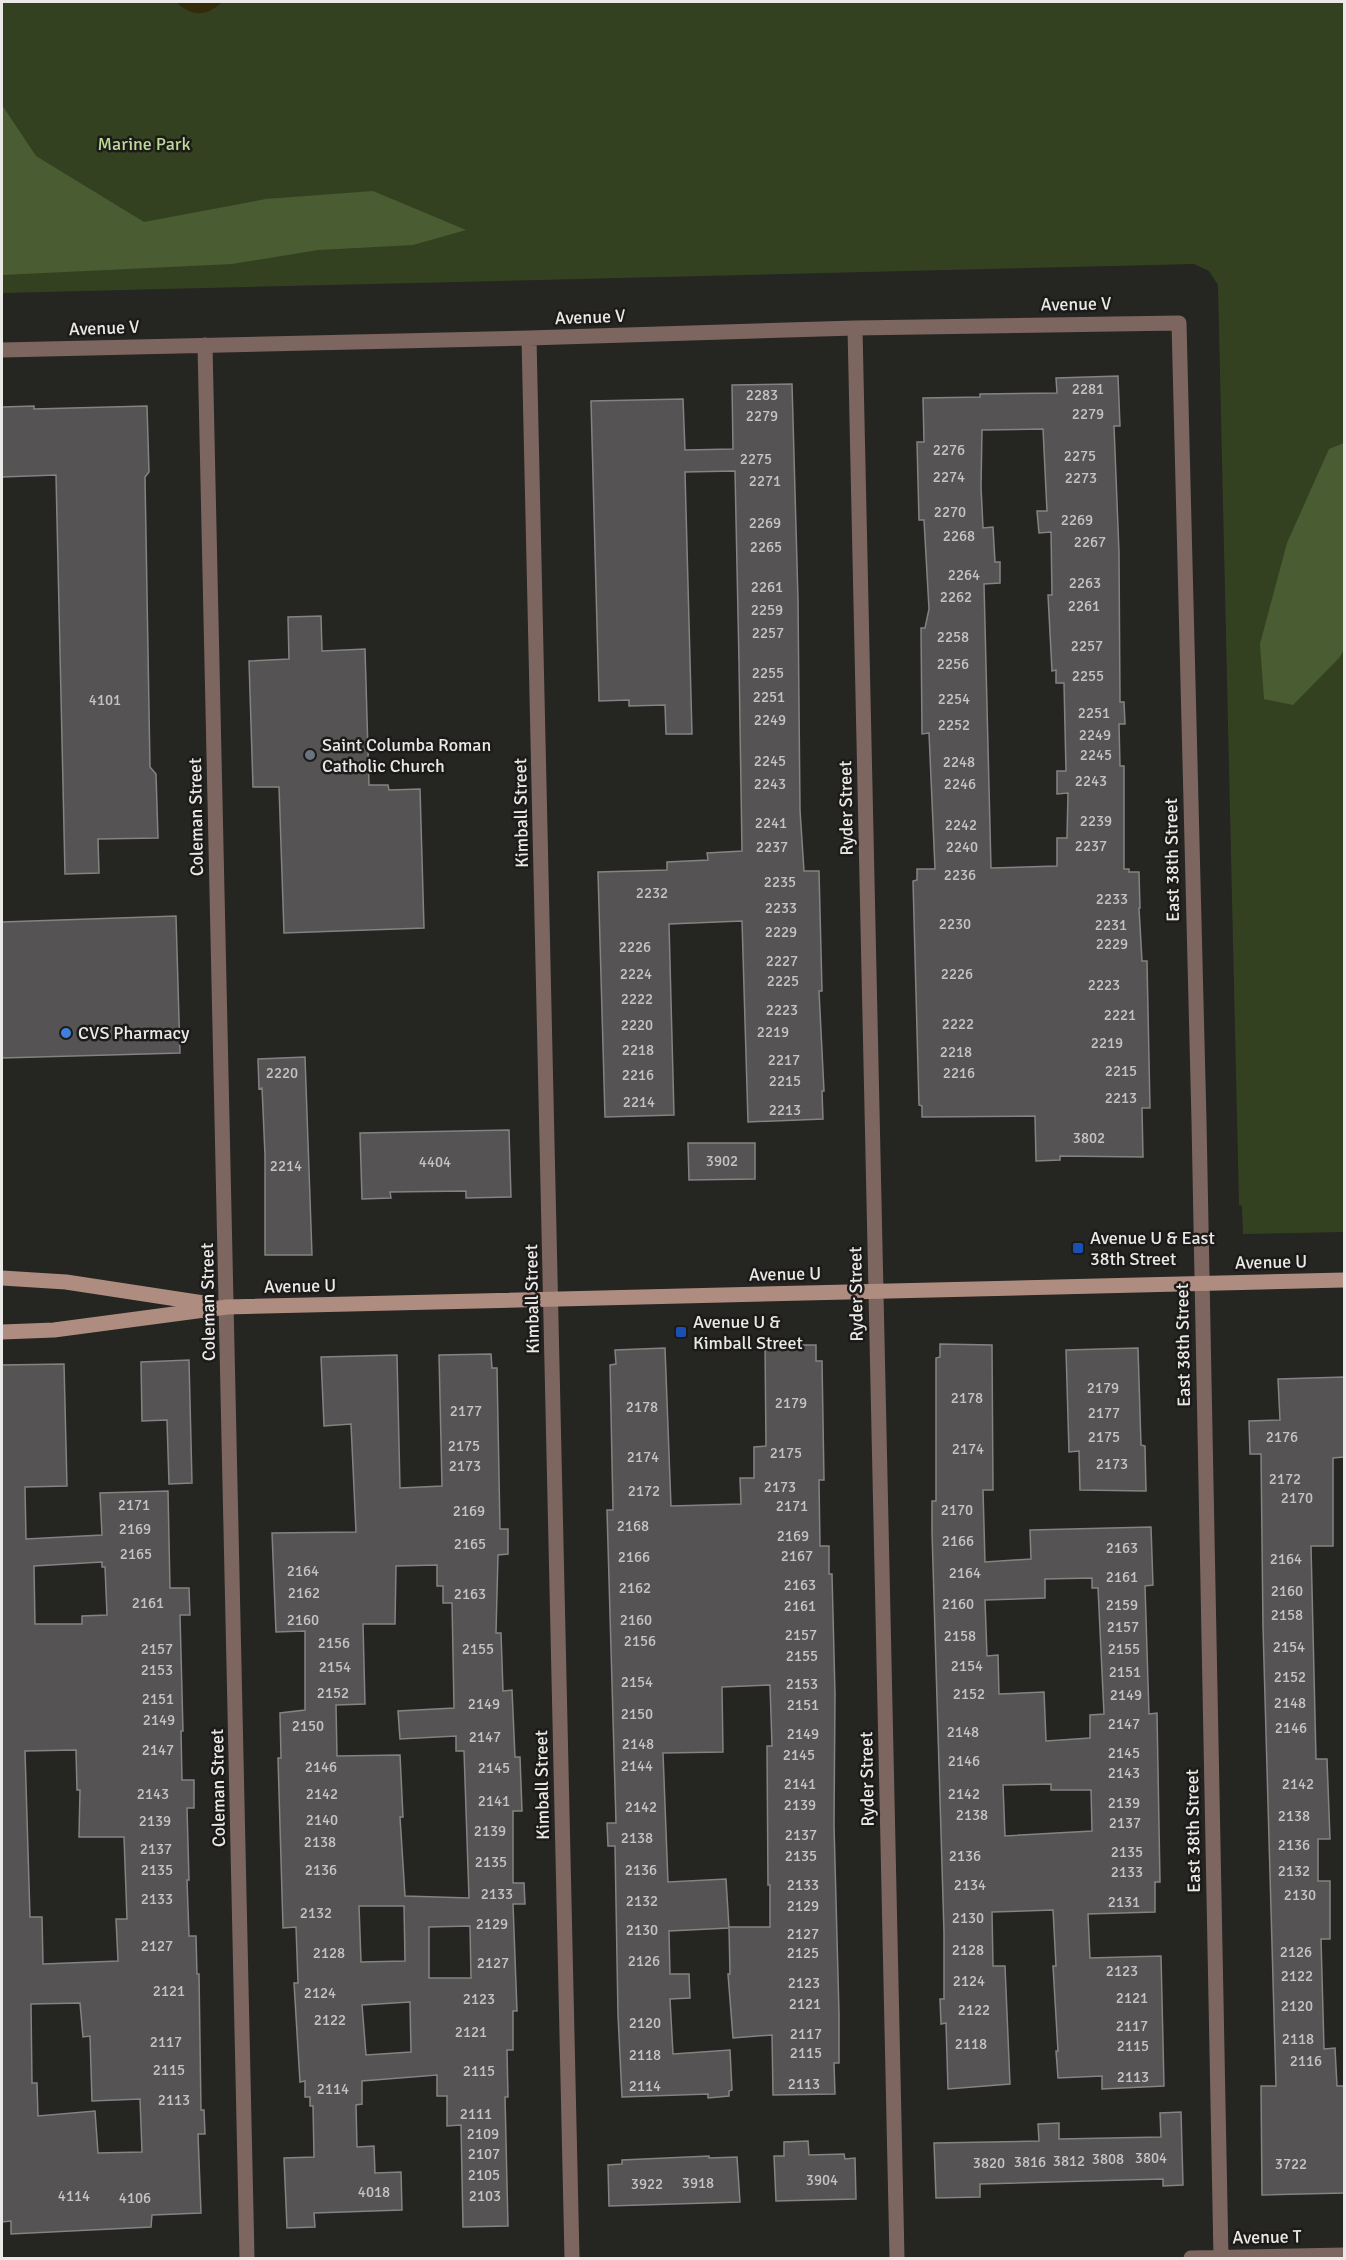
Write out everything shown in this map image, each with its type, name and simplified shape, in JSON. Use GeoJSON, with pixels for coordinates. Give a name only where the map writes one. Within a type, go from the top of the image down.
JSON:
{"type":"FeatureCollection","features":[{"type":"Feature","properties":{"kind":"main road","name":"Avenue U"},"geometry":{"type":"LineString","coordinates":[[2,1278],[66,1282],[227,1307]]}},
{"type":"Feature","properties":{"kind":"main road","name":"Avenue U"},"geometry":{"type":"LineString","coordinates":[[2,1332],[54,1330],[227,1307],[1344,1280]]}},
{"type":"Feature","properties":{"kind":"street","name":"Avenue V"},"geometry":{"type":"LineString","coordinates":[[2,350],[855,328],[1179,323]]}},
{"type":"Feature","properties":{"kind":"street","name":"East 38th Street"},"geometry":{"type":"LineString","coordinates":[[1179,323],[1202,1283],[1221,2258]]}},
{"type":"Feature","properties":{"kind":"street","name":"Ryder Street"},"geometry":{"type":"LineString","coordinates":[[855,328],[897,2259]]}},
{"type":"Feature","properties":{"kind":"street","name":"Kimball Street"},"geometry":{"type":"LineString","coordinates":[[529,338],[572,2259]]}},
{"type":"Feature","properties":{"kind":"street","name":"Coleman Street"},"geometry":{"type":"LineString","coordinates":[[205,345],[247,2259]]}},
{"type":"Feature","properties":{"kind":"street","name":"Avenue T"},"geometry":{"type":"LineString","coordinates":[[1191,2259],[1344,2255]]}},
{"type":"Feature","properties":{"kind":"green space","name":"Marine Park"},"geometry":{"type":"Polygon","coordinates":[[[2,2],[1344,2],[1344,1232],[1243,1234],[1242,1206],[1239,1205],[1218,285],[1209,271],[1194,264],[2,293],[2,2]]]}},
{"type":"Feature","properties":{"kind":"green space"},"geometry":{"type":"Polygon","coordinates":[[[2,105],[36,156],[144,222],[266,199],[373,191],[466,230],[413,245],[318,250],[232,264],[2,275],[2,105]]]}},
{"type":"Feature","properties":{"kind":"green space"},"geometry":{"type":"Polygon","coordinates":[[[1344,443],[1344,650],[1293,705],[1264,699],[1260,644],[1287,543],[1329,449],[1344,443]]]}},
{"type":"Feature","properties":{"kind":"sand"},"geometry":{"type":"Polygon","coordinates":[[[176,2],[222,2],[205,13],[193,13],[176,2]]]}},
{"type":"Feature","properties":{"kind":"building"},"geometry":{"type":"Polygon","coordinates":[[[1118,376],[1120,426],[1114,426],[1119,552],[1120,702],[1124,702],[1125,724],[1119,724],[1120,766],[1124,766],[1124,869],[1129,869],[1129,872],[1139,872],[1142,961],[1147,961],[1150,1108],[1142,1108],[1143,1157],[1060,1156],[1060,1160],[1036,1161],[1035,1116],[922,1117],[922,1106],[919,1105],[913,881],[917,880],[917,869],[935,869],[929,733],[922,734],[921,628],[925,628],[929,609],[924,520],[919,520],[917,442],[924,442],[923,398],[980,397],[980,394],[1057,393],[1056,378],[1118,376]],[[1043,429],[982,430],[983,528],[993,527],[995,562],[1000,562],[1000,583],[984,584],[991,868],[1057,866],[1057,838],[1067,838],[1068,793],[1057,794],[1057,771],[1066,771],[1064,683],[1056,683],[1056,670],[1052,671],[1048,595],[1052,595],[1051,532],[1039,533],[1037,511],[1047,511],[1043,429]]]}},
{"type":"Feature","properties":{"kind":"building"},"geometry":{"type":"Polygon","coordinates":[[[792,384],[798,599],[800,810],[804,871],[819,871],[822,991],[819,991],[824,1091],[822,1091],[823,1119],[748,1122],[742,921],[669,924],[674,1115],[605,1117],[598,872],[667,870],[667,862],[708,860],[707,853],[742,851],[739,662],[735,471],[685,472],[692,734],[666,734],[665,705],[629,706],[629,700],[599,701],[591,401],[683,399],[685,450],[733,449],[732,385],[792,384]]]}},
{"type":"Feature","properties":{"kind":"building"},"geometry":{"type":"Polygon","coordinates":[[[34,406],[34,409],[147,406],[149,472],[145,477],[150,767],[156,774],[158,838],[98,839],[99,873],[65,874],[56,475],[2,477],[2,407],[34,406]]]}},
{"type":"Feature","properties":{"kind":"building","name":"Saint Columba Roman Catholic Church"},"geometry":{"type":"Polygon","coordinates":[[[321,616],[322,651],[365,649],[369,785],[388,785],[389,790],[420,789],[424,928],[284,933],[279,787],[253,787],[249,661],[289,659],[288,617],[321,616]]]}},
{"type":"Feature","properties":{"kind":"building"},"geometry":{"type":"Polygon","coordinates":[[[176,916],[180,1053],[2,1058],[2,922],[176,916]]]}},
{"type":"Feature","properties":{"kind":"building"},"geometry":{"type":"Polygon","coordinates":[[[305,1057],[312,1255],[265,1255],[265,1155],[262,1088],[259,1089],[258,1059],[305,1057]]]}},
{"type":"Feature","properties":{"kind":"building"},"geometry":{"type":"Polygon","coordinates":[[[509,1130],[511,1197],[466,1198],[466,1191],[390,1192],[391,1198],[362,1199],[360,1133],[509,1130]]]}},
{"type":"Feature","properties":{"kind":"building"},"geometry":{"type":"Polygon","coordinates":[[[688,1143],[755,1143],[755,1179],[689,1180],[688,1143]]]}},
{"type":"Feature","properties":{"kind":"building"},"geometry":{"type":"Polygon","coordinates":[[[940,1344],[992,1345],[993,1490],[983,1490],[985,1562],[1031,1559],[1030,1530],[1151,1527],[1153,1585],[1145,1586],[1149,1714],[1157,1713],[1160,1882],[1155,1882],[1155,1912],[1088,1914],[1090,1958],[1161,1956],[1164,2086],[1102,2089],[1102,2076],[1058,2078],[1053,1910],[992,1912],[993,1966],[1005,1966],[1010,2084],[948,2089],[946,2023],[941,2024],[940,1999],[944,1999],[944,1933],[932,1532],[932,1501],[936,1501],[936,1358],[940,1357],[940,1344]],[[1092,1578],[1045,1579],[1045,1598],[985,1600],[987,1656],[998,1655],[999,1694],[1044,1692],[1046,1741],[1090,1738],[1090,1715],[1104,1714],[1098,1588],[1092,1588],[1092,1578]],[[1051,1784],[1003,1785],[1005,1836],[1092,1831],[1091,1790],[1051,1790],[1051,1784]]]}},
{"type":"Feature","properties":{"kind":"building"},"geometry":{"type":"Polygon","coordinates":[[[765,1345],[816,1345],[816,1361],[822,1361],[824,1480],[819,1480],[820,1546],[829,1546],[829,1574],[832,1574],[835,1694],[834,1825],[839,2063],[834,2063],[835,2094],[773,2095],[772,2035],[733,2038],[728,1974],[730,1974],[729,1927],[770,1927],[767,1746],[772,1746],[770,1685],[722,1687],[723,1752],[663,1753],[668,1882],[726,1879],[729,1928],[669,1931],[670,1974],[689,1974],[690,1998],[670,1999],[673,2054],[730,2050],[732,2090],[729,2091],[729,2096],[708,2098],[708,2094],[622,2097],[615,1846],[608,1846],[607,1823],[616,1823],[607,1510],[613,1510],[610,1365],[616,1364],[615,1350],[665,1348],[671,1506],[741,1504],[740,1478],[754,1478],[754,1447],[766,1446],[765,1345]]]}},
{"type":"Feature","properties":{"kind":"building"},"geometry":{"type":"Polygon","coordinates":[[[1138,1348],[1141,1445],[1145,1446],[1146,1491],[1080,1490],[1079,1451],[1069,1452],[1066,1350],[1138,1348]]]}},
{"type":"Feature","properties":{"kind":"building"},"geometry":{"type":"Polygon","coordinates":[[[491,1354],[492,1368],[497,1368],[500,1529],[508,1529],[508,1554],[498,1555],[496,1633],[501,1633],[503,1691],[512,1690],[515,1757],[520,1757],[522,1811],[513,1811],[513,1883],[524,1883],[525,1904],[513,1904],[517,2011],[513,2011],[513,2050],[507,2050],[508,2097],[505,2097],[508,2226],[463,2227],[461,2125],[447,2126],[447,2096],[437,2096],[437,2075],[362,2081],[362,2104],[356,2105],[357,2147],[374,2146],[375,2173],[401,2172],[402,2210],[314,2213],[315,2227],[287,2228],[284,2158],[314,2157],[313,2106],[310,2106],[310,2097],[305,2097],[305,2081],[300,2082],[294,1983],[298,1983],[296,1927],[283,1928],[278,1758],[281,1758],[280,1713],[305,1710],[305,1631],[276,1632],[272,1533],[356,1532],[351,1424],[324,1426],[321,1357],[397,1355],[400,1488],[442,1486],[439,1355],[491,1354]],[[437,1565],[396,1566],[395,1624],[363,1624],[365,1704],[336,1705],[337,1756],[400,1755],[403,1817],[400,1817],[405,1896],[469,1898],[464,1751],[456,1751],[456,1736],[400,1739],[398,1711],[454,1708],[452,1603],[443,1603],[443,1586],[437,1586],[437,1565]],[[359,1906],[361,1962],[405,1961],[404,1906],[359,1906]],[[470,1926],[429,1927],[429,1978],[471,1978],[470,1926]],[[410,2002],[362,2005],[366,2055],[411,2052],[410,2002]]]}},
{"type":"Feature","properties":{"kind":"building"},"geometry":{"type":"Polygon","coordinates":[[[189,1360],[192,1483],[169,1484],[167,1420],[142,1421],[141,1362],[189,1360]]]}},
{"type":"Feature","properties":{"kind":"building"},"geometry":{"type":"Polygon","coordinates":[[[64,1364],[67,1486],[25,1487],[26,1539],[102,1535],[100,1493],[168,1491],[170,1588],[189,1588],[190,1615],[180,1615],[183,1731],[181,1731],[182,1780],[194,1780],[194,1808],[187,1808],[189,1880],[187,1880],[189,1936],[196,1936],[197,1974],[199,1974],[201,2110],[204,2110],[205,2134],[198,2134],[201,2213],[152,2215],[151,2227],[11,2234],[11,2221],[2,2222],[2,1365],[64,1364]],[[102,1562],[34,1566],[35,1624],[82,1624],[82,1616],[107,1615],[105,1567],[102,1567],[102,1562]],[[76,1750],[25,1751],[30,1917],[42,1917],[43,1964],[118,1961],[116,1919],[127,1919],[124,1837],[79,1837],[80,1790],[77,1790],[76,1750]],[[80,2003],[31,2004],[32,2083],[37,2083],[38,2116],[95,2111],[98,2153],[142,2152],[140,2099],[92,2101],[90,2036],[83,2037],[80,2003]]]}},
{"type":"Feature","properties":{"kind":"building"},"geometry":{"type":"Polygon","coordinates":[[[1344,1377],[1344,1457],[1333,1458],[1333,1546],[1311,1546],[1316,1759],[1327,1759],[1330,1839],[1318,1839],[1318,1881],[1330,1881],[1330,1939],[1321,1939],[1324,2049],[1335,2048],[1337,2086],[1344,2086],[1344,2193],[1262,2195],[1261,2086],[1276,2086],[1263,1627],[1261,1454],[1250,1454],[1249,1421],[1280,1420],[1278,1379],[1344,1377]]]}},
{"type":"Feature","properties":{"kind":"building"},"geometry":{"type":"Polygon","coordinates":[[[1181,2112],[1183,2185],[1163,2186],[1163,2179],[980,2184],[980,2197],[936,2198],[934,2143],[1039,2141],[1038,2124],[1059,2123],[1059,2139],[1161,2137],[1160,2113],[1181,2112]]]}},
{"type":"Feature","properties":{"kind":"building"},"geometry":{"type":"Polygon","coordinates":[[[808,2141],[809,2155],[844,2154],[845,2159],[855,2158],[856,2199],[776,2201],[774,2156],[784,2156],[784,2142],[808,2141]]]}},
{"type":"Feature","properties":{"kind":"building"},"geometry":{"type":"Polygon","coordinates":[[[709,2156],[709,2158],[737,2157],[740,2202],[609,2206],[608,2165],[622,2164],[622,2160],[709,2156]]]}},
{"type":"Feature","properties":{"kind":"place","name":"Saint Columba Roman Catholic Church"},"geometry":{"type":"Point","coordinates":[310,755]}},
{"type":"Feature","properties":{"kind":"place","name":"CVS Pharmacy"},"geometry":{"type":"Point","coordinates":[66,1033]}},
{"type":"Feature","properties":{"kind":"place","name":"Avenue U & East 38th Street"},"geometry":{"type":"Point","coordinates":[1078,1248]}},
{"type":"Feature","properties":{"kind":"place","name":"Avenue U & Kimball Street"},"geometry":{"type":"Point","coordinates":[681,1332]}}]}
